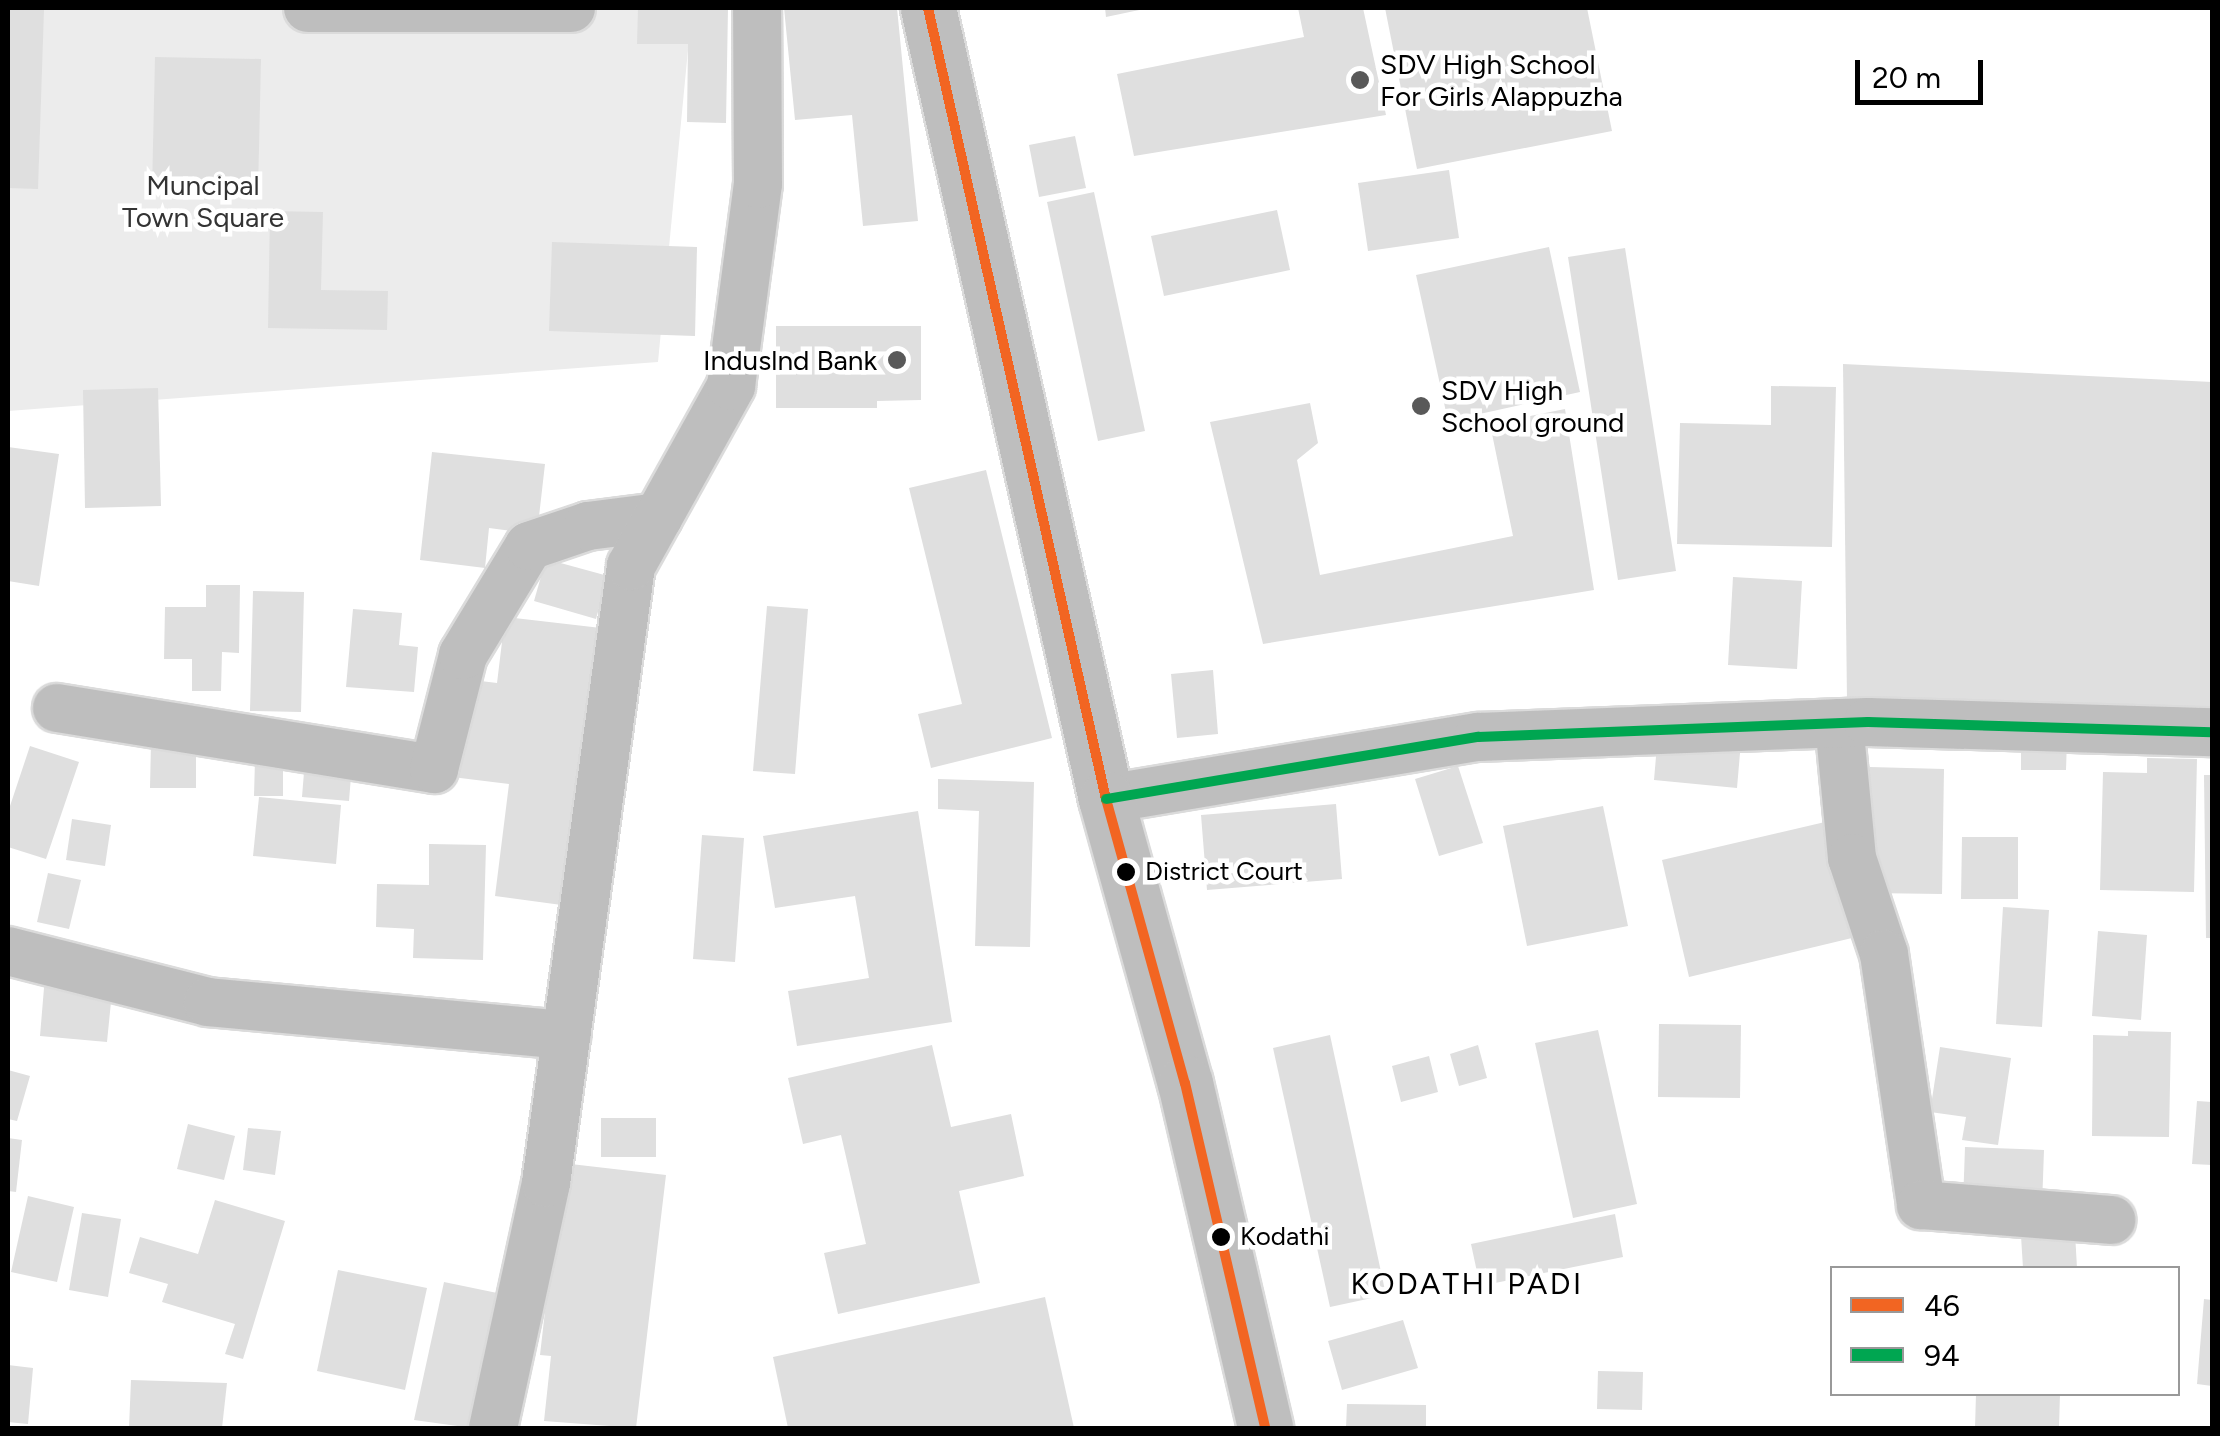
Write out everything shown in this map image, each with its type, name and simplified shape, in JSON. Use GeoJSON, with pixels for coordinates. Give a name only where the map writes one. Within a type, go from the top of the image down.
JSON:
{"type":"FeatureCollection","features":[{"type":"Feature","properties":{"kind":"main road"},"geometry":{"type":"LineString","coordinates":[[928,8],[1106,799],[1185,1083],[1264,1428]]}},
{"type":"Feature","properties":{"kind":"street"},"geometry":{"type":"LineString","coordinates":[[308,8],[571,8]]}},
{"type":"Feature","properties":{"kind":"street"},"geometry":{"type":"LineString","coordinates":[[493,1428],[546,1183],[631,566],[731,386],[758,184],[757,8]]}},
{"type":"Feature","properties":{"kind":"street"},"geometry":{"type":"LineString","coordinates":[[57,708],[434,770],[462,655],[529,546],[588,526],[658,516]]}},
{"type":"Feature","properties":{"kind":"street"},"geometry":{"type":"LineString","coordinates":[[1106,799],[1478,737],[1839,723],[2212,732]]}},
{"type":"Feature","properties":{"kind":"street"},"geometry":{"type":"LineString","coordinates":[[1839,723],[1852,858],[1884,954],[1922,1205],[2111,1220]]}},
{"type":"Feature","properties":{"kind":"street"},"geometry":{"type":"LineString","coordinates":[[8,951],[208,1002],[566,1036]]}},
{"type":"Feature","properties":{"kind":"green space","name":"Muncipal Town Square"},"geometry":{"type":"Polygon","coordinates":[[[8,8],[692,8],[658,362],[8,411],[8,8]]]}},
{"type":"Feature","properties":{"kind":"building"},"geometry":{"type":"Polygon","coordinates":[[[8,8],[44,10],[38,189],[8,188],[8,8]]]}},
{"type":"Feature","properties":{"kind":"building"},"geometry":{"type":"Polygon","coordinates":[[[638,8],[728,8],[726,123],[687,122],[688,44],[637,44],[638,8]]]}},
{"type":"Feature","properties":{"kind":"building"},"geometry":{"type":"Polygon","coordinates":[[[784,8],[897,8],[918,221],[863,226],[852,115],[795,120],[784,8]]]}},
{"type":"Feature","properties":{"kind":"building"},"geometry":{"type":"Polygon","coordinates":[[[1105,8],[1143,8],[1144,9],[1106,17],[1105,8]]]}},
{"type":"Feature","properties":{"kind":"building"},"geometry":{"type":"Polygon","coordinates":[[[1298,8],[1363,8],[1386,115],[1134,156],[1117,74],[1304,37],[1298,8]]]}},
{"type":"Feature","properties":{"kind":"building"},"geometry":{"type":"Polygon","coordinates":[[[1385,8],[1587,8],[1612,131],[1417,169],[1385,8]]]}},
{"type":"Feature","properties":{"kind":"building"},"geometry":{"type":"Polygon","coordinates":[[[155,57],[261,59],[258,192],[152,190],[155,57]]]}},
{"type":"Feature","properties":{"kind":"building"},"geometry":{"type":"Polygon","coordinates":[[[1075,136],[1086,188],[1039,197],[1029,145],[1075,136]]]}},
{"type":"Feature","properties":{"kind":"building"},"geometry":{"type":"Polygon","coordinates":[[[1449,170],[1459,238],[1368,251],[1358,183],[1449,170]]]}},
{"type":"Feature","properties":{"kind":"building"},"geometry":{"type":"Polygon","coordinates":[[[1094,192],[1145,431],[1098,441],[1047,202],[1094,192]]]}},
{"type":"Feature","properties":{"kind":"building"},"geometry":{"type":"Polygon","coordinates":[[[1277,210],[1290,270],[1164,296],[1151,236],[1277,210]]]}},
{"type":"Feature","properties":{"kind":"building"},"geometry":{"type":"Polygon","coordinates":[[[270,211],[323,212],[321,290],[388,291],[387,330],[268,328],[270,211]]]}},
{"type":"Feature","properties":{"kind":"building"},"geometry":{"type":"Polygon","coordinates":[[[552,242],[697,247],[695,336],[549,331],[552,242]]]}},
{"type":"Feature","properties":{"kind":"building"},"geometry":{"type":"Polygon","coordinates":[[[1549,247],[1580,392],[1448,421],[1416,275],[1549,247]]]}},
{"type":"Feature","properties":{"kind":"building"},"geometry":{"type":"Polygon","coordinates":[[[1625,248],[1676,571],[1618,580],[1568,257],[1625,248]]]}},
{"type":"Feature","properties":{"kind":"building"},"geometry":{"type":"Polygon","coordinates":[[[776,326],[921,326],[921,400],[877,401],[877,408],[776,408],[776,326]]]}},
{"type":"Feature","properties":{"kind":"building"},"geometry":{"type":"Polygon","coordinates":[[[1843,364],[2212,382],[2212,707],[1847,700],[1843,364]]]}},
{"type":"Feature","properties":{"kind":"building"},"geometry":{"type":"Polygon","coordinates":[[[1771,386],[1836,387],[1832,547],[1677,544],[1680,423],[1771,425],[1771,386]]]}},
{"type":"Feature","properties":{"kind":"building"},"geometry":{"type":"Polygon","coordinates":[[[158,388],[161,506],[85,508],[83,390],[158,388]]]}},
{"type":"Feature","properties":{"kind":"building"},"geometry":{"type":"Polygon","coordinates":[[[1310,403],[1318,443],[1297,460],[1320,575],[1513,536],[1490,424],[1565,409],[1594,590],[1263,644],[1210,422],[1310,403]]]}},
{"type":"Feature","properties":{"kind":"building"},"geometry":{"type":"Polygon","coordinates":[[[8,447],[59,454],[39,586],[8,581],[8,447]]]}},
{"type":"Feature","properties":{"kind":"building"},"geometry":{"type":"Polygon","coordinates":[[[432,452],[545,464],[537,534],[489,528],[485,568],[420,560],[432,452]]]}},
{"type":"Feature","properties":{"kind":"building"},"geometry":{"type":"Polygon","coordinates":[[[986,470],[1052,738],[931,768],[918,714],[962,704],[909,488],[986,470]]]}},
{"type":"Feature","properties":{"kind":"building"},"geometry":{"type":"Polygon","coordinates":[[[546,559],[608,576],[596,619],[534,601],[546,559]]]}},
{"type":"Feature","properties":{"kind":"building"},"geometry":{"type":"Polygon","coordinates":[[[1733,577],[1802,581],[1797,669],[1728,665],[1733,577]]]}},
{"type":"Feature","properties":{"kind":"building"},"geometry":{"type":"Polygon","coordinates":[[[206,585],[240,585],[239,653],[222,652],[221,691],[192,691],[192,659],[164,659],[165,607],[206,607],[206,585]]]}},
{"type":"Feature","properties":{"kind":"building"},"geometry":{"type":"Polygon","coordinates":[[[253,591],[304,592],[301,712],[250,711],[253,591]]]}},
{"type":"Feature","properties":{"kind":"building"},"geometry":{"type":"Polygon","coordinates":[[[767,606],[808,609],[795,774],[753,771],[767,606]]]}},
{"type":"Feature","properties":{"kind":"building"},"geometry":{"type":"Polygon","coordinates":[[[353,609],[402,613],[399,645],[418,647],[414,692],[346,687],[353,609]]]}},
{"type":"Feature","properties":{"kind":"building"},"geometry":{"type":"Polygon","coordinates":[[[505,617],[601,628],[569,906],[495,896],[509,784],[452,777],[464,679],[497,683],[505,617]]]}},
{"type":"Feature","properties":{"kind":"building"},"geometry":{"type":"Polygon","coordinates":[[[1213,670],[1218,734],[1177,738],[1171,674],[1213,670]]]}},
{"type":"Feature","properties":{"kind":"building"},"geometry":{"type":"Polygon","coordinates":[[[2067,739],[2066,770],[2021,770],[2021,740],[2067,739]]]}},
{"type":"Feature","properties":{"kind":"building"},"geometry":{"type":"Polygon","coordinates":[[[151,743],[196,744],[196,788],[150,788],[151,743]]]}},
{"type":"Feature","properties":{"kind":"building"},"geometry":{"type":"Polygon","coordinates":[[[1657,745],[1740,753],[1737,788],[1654,780],[1657,745]]]}},
{"type":"Feature","properties":{"kind":"building"},"geometry":{"type":"Polygon","coordinates":[[[30,746],[79,762],[46,859],[8,847],[8,812],[30,746]]]}},
{"type":"Feature","properties":{"kind":"building"},"geometry":{"type":"Polygon","coordinates":[[[2147,758],[2197,759],[2194,892],[2100,890],[2103,772],[2147,773],[2147,758]]]}},
{"type":"Feature","properties":{"kind":"building"},"geometry":{"type":"Polygon","coordinates":[[[255,760],[283,761],[283,796],[254,796],[255,760]]]}},
{"type":"Feature","properties":{"kind":"building"},"geometry":{"type":"Polygon","coordinates":[[[305,760],[352,764],[349,801],[302,797],[305,760]]]}},
{"type":"Feature","properties":{"kind":"building"},"geometry":{"type":"Polygon","coordinates":[[[1458,766],[1483,843],[1439,856],[1415,779],[1458,766]]]}},
{"type":"Feature","properties":{"kind":"building"},"geometry":{"type":"Polygon","coordinates":[[[1870,767],[1944,769],[1942,894],[1869,893],[1870,767]]]}},
{"type":"Feature","properties":{"kind":"building"},"geometry":{"type":"Polygon","coordinates":[[[2204,775],[2212,775],[2212,938],[2206,938],[2204,775]]]}},
{"type":"Feature","properties":{"kind":"building"},"geometry":{"type":"Polygon","coordinates":[[[938,779],[1034,782],[1030,947],[975,946],[979,811],[938,809],[938,779]]]}},
{"type":"Feature","properties":{"kind":"building"},"geometry":{"type":"Polygon","coordinates":[[[259,797],[341,805],[336,864],[253,856],[259,797]]]}},
{"type":"Feature","properties":{"kind":"building"},"geometry":{"type":"Polygon","coordinates":[[[1336,804],[1342,879],[1207,890],[1201,815],[1336,804]]]}},
{"type":"Feature","properties":{"kind":"building"},"geometry":{"type":"Polygon","coordinates":[[[1603,806],[1628,926],[1527,946],[1503,826],[1603,806]]]}},
{"type":"Feature","properties":{"kind":"building"},"geometry":{"type":"Polygon","coordinates":[[[918,811],[952,1022],[797,1046],[788,991],[869,978],[855,896],[775,908],[763,836],[918,811]]]}},
{"type":"Feature","properties":{"kind":"building"},"geometry":{"type":"Polygon","coordinates":[[[72,819],[111,825],[105,866],[66,860],[72,819]]]}},
{"type":"Feature","properties":{"kind":"building"},"geometry":{"type":"Polygon","coordinates":[[[1825,822],[1852,938],[1689,977],[1662,860],[1825,822]]]}},
{"type":"Feature","properties":{"kind":"building"},"geometry":{"type":"Polygon","coordinates":[[[702,835],[744,838],[735,962],[693,959],[702,835]]]}},
{"type":"Feature","properties":{"kind":"building"},"geometry":{"type":"Polygon","coordinates":[[[1962,837],[2018,837],[2018,899],[1961,899],[1962,837]]]}},
{"type":"Feature","properties":{"kind":"building"},"geometry":{"type":"Polygon","coordinates":[[[429,844],[486,845],[483,960],[413,958],[414,929],[376,927],[377,884],[429,885],[429,844]]]}},
{"type":"Feature","properties":{"kind":"building"},"geometry":{"type":"Polygon","coordinates":[[[48,873],[81,880],[69,929],[37,922],[48,873]]]}},
{"type":"Feature","properties":{"kind":"building"},"geometry":{"type":"Polygon","coordinates":[[[2003,907],[2049,910],[2042,1027],[1996,1024],[2003,907]]]}},
{"type":"Feature","properties":{"kind":"building"},"geometry":{"type":"Polygon","coordinates":[[[2098,931],[2147,935],[2141,1020],[2092,1016],[2098,931]]]}},
{"type":"Feature","properties":{"kind":"building"},"geometry":{"type":"Polygon","coordinates":[[[45,976],[113,982],[107,1042],[40,1036],[45,976]]]}},
{"type":"Feature","properties":{"kind":"building"},"geometry":{"type":"Polygon","coordinates":[[[1659,1024],[1741,1025],[1740,1098],[1658,1097],[1659,1024]]]}},
{"type":"Feature","properties":{"kind":"building"},"geometry":{"type":"Polygon","coordinates":[[[1598,1030],[1637,1204],[1573,1218],[1535,1043],[1598,1030]]]}},
{"type":"Feature","properties":{"kind":"building"},"geometry":{"type":"Polygon","coordinates":[[[2128,1031],[2171,1032],[2169,1137],[2092,1136],[2093,1035],[2128,1036],[2128,1031]]]}},
{"type":"Feature","properties":{"kind":"building"},"geometry":{"type":"Polygon","coordinates":[[[1330,1035],[1386,1295],[1330,1307],[1273,1048],[1330,1035]]]}},
{"type":"Feature","properties":{"kind":"building"},"geometry":{"type":"Polygon","coordinates":[[[932,1045],[951,1127],[1011,1114],[1024,1176],[959,1191],[980,1283],[838,1314],[824,1253],[866,1244],[841,1135],[803,1144],[788,1078],[932,1045]]]}},
{"type":"Feature","properties":{"kind":"building"},"geometry":{"type":"Polygon","coordinates":[[[1478,1045],[1487,1078],[1459,1086],[1450,1054],[1478,1045]]]}},
{"type":"Feature","properties":{"kind":"building"},"geometry":{"type":"Polygon","coordinates":[[[1940,1047],[2011,1058],[1998,1145],[1962,1140],[1966,1117],[1930,1112],[1940,1047]]]}},
{"type":"Feature","properties":{"kind":"building"},"geometry":{"type":"Polygon","coordinates":[[[1429,1056],[1438,1092],[1401,1102],[1392,1066],[1429,1056]]]}},
{"type":"Feature","properties":{"kind":"building"},"geometry":{"type":"Polygon","coordinates":[[[8,1070],[30,1076],[17,1121],[8,1119],[8,1070]]]}},
{"type":"Feature","properties":{"kind":"building"},"geometry":{"type":"Polygon","coordinates":[[[2197,1101],[2212,1102],[2212,1165],[2192,1164],[2197,1101]]]}},
{"type":"Feature","properties":{"kind":"building"},"geometry":{"type":"Polygon","coordinates":[[[601,1118],[656,1118],[656,1157],[601,1157],[601,1118]]]}},
{"type":"Feature","properties":{"kind":"building"},"geometry":{"type":"Polygon","coordinates":[[[188,1124],[235,1136],[224,1180],[177,1169],[188,1124]]]}},
{"type":"Feature","properties":{"kind":"building"},"geometry":{"type":"Polygon","coordinates":[[[248,1128],[281,1131],[275,1175],[243,1170],[248,1128]]]}},
{"type":"Feature","properties":{"kind":"building"},"geometry":{"type":"Polygon","coordinates":[[[8,1138],[22,1140],[16,1192],[8,1191],[8,1138]]]}},
{"type":"Feature","properties":{"kind":"building"},"geometry":{"type":"Polygon","coordinates":[[[1965,1147],[2044,1150],[2042,1206],[1963,1204],[1965,1147]]]}},
{"type":"Feature","properties":{"kind":"building"},"geometry":{"type":"Polygon","coordinates":[[[562,1163],[666,1175],[636,1428],[544,1421],[551,1356],[540,1355],[562,1163]]]}},
{"type":"Feature","properties":{"kind":"building"},"geometry":{"type":"Polygon","coordinates":[[[28,1196],[74,1207],[57,1282],[11,1272],[28,1196]]]}},
{"type":"Feature","properties":{"kind":"building"},"geometry":{"type":"Polygon","coordinates":[[[215,1200],[285,1221],[243,1359],[225,1354],[235,1324],[162,1302],[168,1284],[129,1273],[140,1237],[198,1254],[215,1200]]]}},
{"type":"Feature","properties":{"kind":"building"},"geometry":{"type":"Polygon","coordinates":[[[82,1213],[121,1219],[108,1297],[69,1290],[82,1213]]]}},
{"type":"Feature","properties":{"kind":"building"},"geometry":{"type":"Polygon","coordinates":[[[1615,1214],[1623,1257],[1480,1286],[1471,1244],[1615,1214]]]}},
{"type":"Feature","properties":{"kind":"building"},"geometry":{"type":"Polygon","coordinates":[[[2075,1233],[2077,1266],[2023,1266],[2021,1236],[2075,1233]]]}},
{"type":"Feature","properties":{"kind":"building"},"geometry":{"type":"Polygon","coordinates":[[[338,1270],[427,1288],[405,1390],[317,1371],[338,1270]]]}},
{"type":"Feature","properties":{"kind":"building"},"geometry":{"type":"Polygon","coordinates":[[[444,1282],[502,1294],[472,1428],[414,1420],[444,1282]]]}},
{"type":"Feature","properties":{"kind":"building"},"geometry":{"type":"Polygon","coordinates":[[[1045,1297],[1074,1428],[788,1428],[773,1357],[1045,1297]]]}},
{"type":"Feature","properties":{"kind":"building"},"geometry":{"type":"Polygon","coordinates":[[[2204,1299],[2212,1300],[2212,1386],[2197,1384],[2204,1299]]]}},
{"type":"Feature","properties":{"kind":"building"},"geometry":{"type":"Polygon","coordinates":[[[1403,1320],[1418,1368],[1342,1390],[1328,1341],[1403,1320]]]}},
{"type":"Feature","properties":{"kind":"building"},"geometry":{"type":"Polygon","coordinates":[[[8,1365],[33,1368],[28,1424],[8,1422],[8,1365]]]}},
{"type":"Feature","properties":{"kind":"building"},"geometry":{"type":"Polygon","coordinates":[[[1598,1371],[1643,1372],[1642,1410],[1597,1409],[1598,1371]]]}},
{"type":"Feature","properties":{"kind":"building"},"geometry":{"type":"Polygon","coordinates":[[[131,1380],[227,1383],[222,1428],[129,1428],[131,1380]]]}},
{"type":"Feature","properties":{"kind":"building"},"geometry":{"type":"Polygon","coordinates":[[[1976,1396],[2060,1396],[2059,1428],[1975,1428],[1976,1396]]]}},
{"type":"Feature","properties":{"kind":"building"},"geometry":{"type":"Polygon","coordinates":[[[1347,1404],[1426,1405],[1426,1428],[1346,1428],[1347,1404]]]}},
{"type":"Feature","properties":{"kind":"transit line","name":"46"},"geometry":{"type":"LineString","coordinates":[[928,8],[1106,799],[1185,1083],[1265,1428]]}},
{"type":"Feature","properties":{"kind":"transit line","name":"94"},"geometry":{"type":"LineString","coordinates":[[1106,799],[1478,737],[1868,722],[2212,732]]}},
{"type":"Feature","properties":{"kind":"place","name":"SDV High School For Girls Alappuzha"},"geometry":{"type":"Point","coordinates":[1360,80]}},
{"type":"Feature","properties":{"kind":"place","name":"Induslnd Bank"},"geometry":{"type":"Point","coordinates":[897,360]}},
{"type":"Feature","properties":{"kind":"place","name":"SDV High School ground"},"geometry":{"type":"Point","coordinates":[1421,406]}},
{"type":"Feature","properties":{"kind":"place","name":"District Court"},"geometry":{"type":"Point","coordinates":[1126,872]}},
{"type":"Feature","properties":{"kind":"place","name":"Kodathi"},"geometry":{"type":"Point","coordinates":[1221,1237]}},
{"type":"Feature","properties":{"kind":"district","name":"KODATHI PADI"},"geometry":{"type":"Point","coordinates":[1467,1284]}}]}
